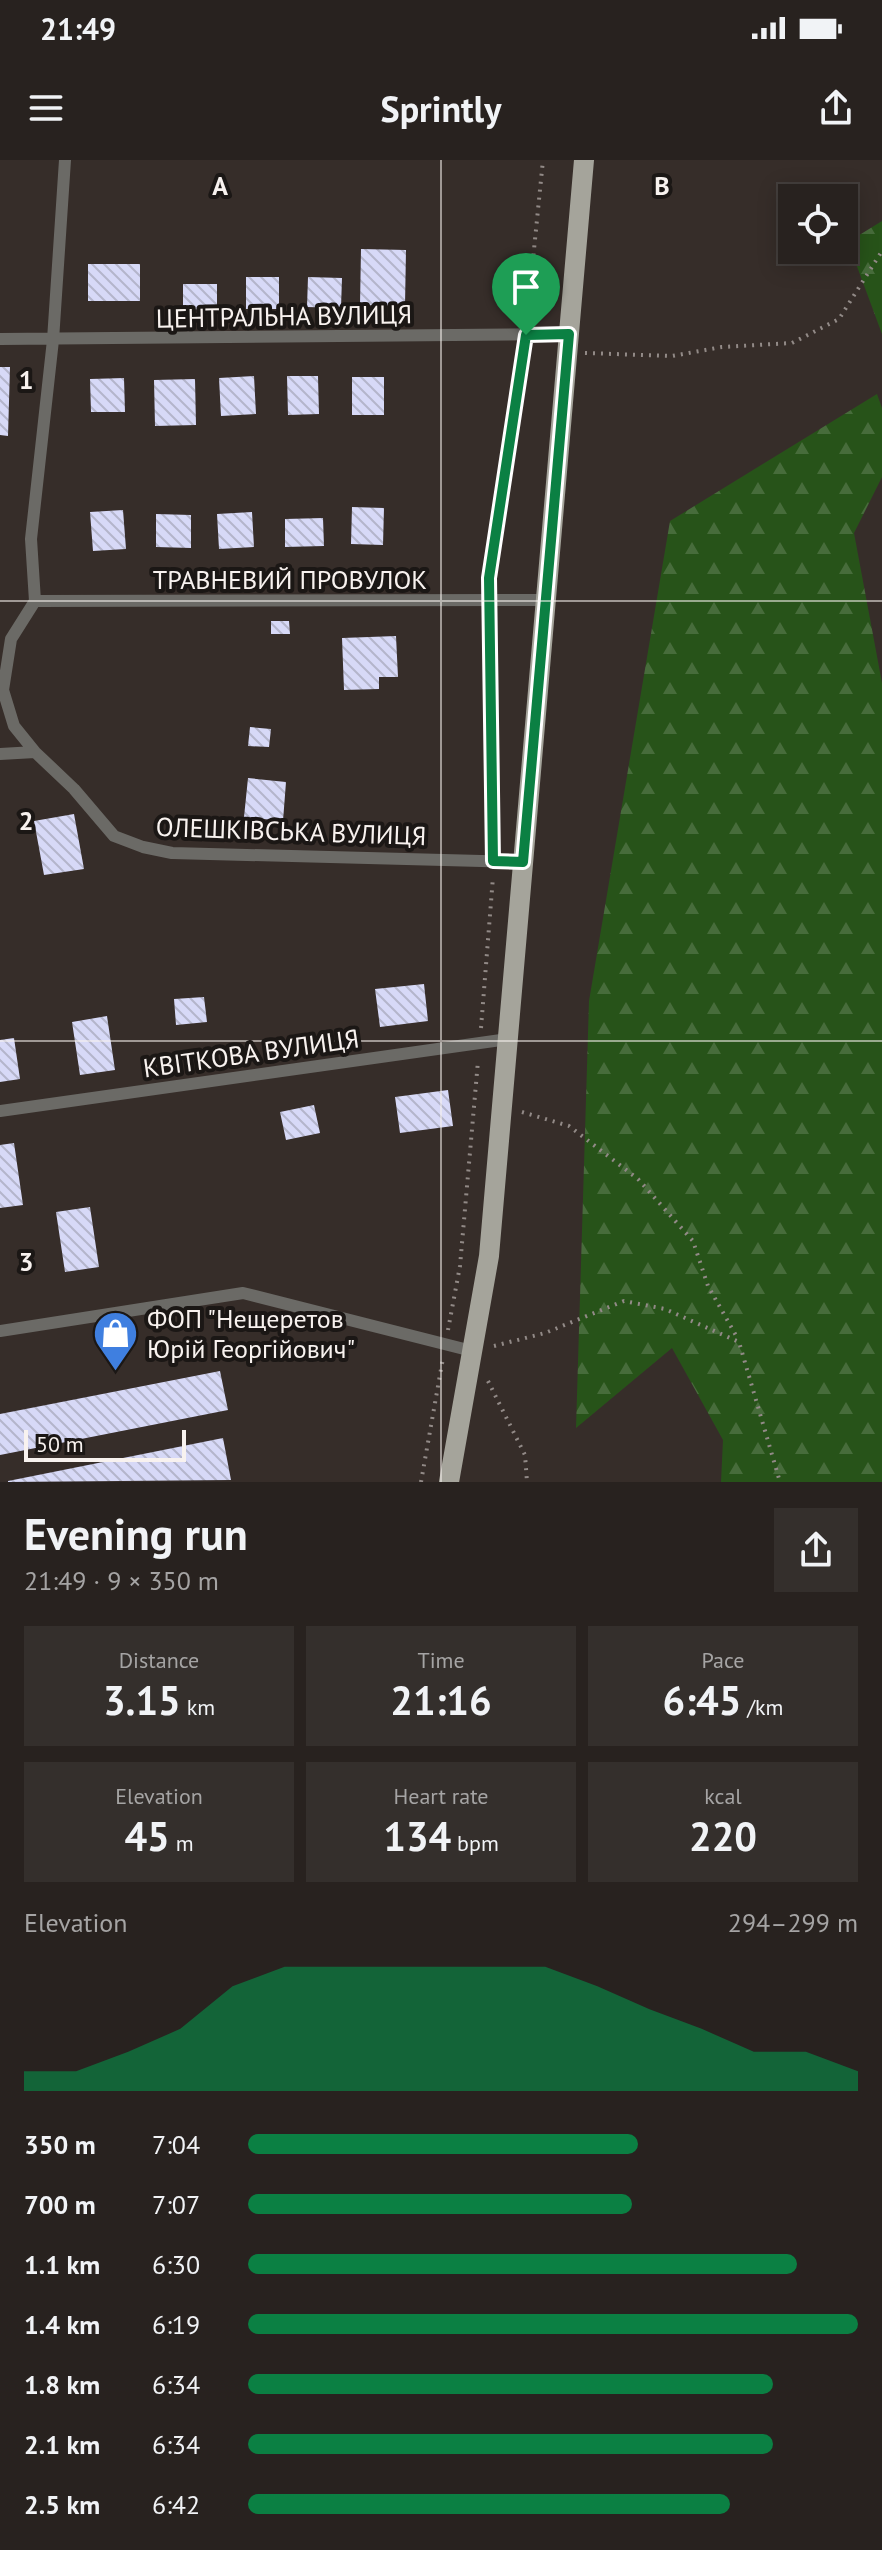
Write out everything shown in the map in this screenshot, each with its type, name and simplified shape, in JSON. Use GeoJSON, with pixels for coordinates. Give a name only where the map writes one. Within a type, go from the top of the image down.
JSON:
{"type":"FeatureCollection","features":[{"type":"Feature","properties":{"kind":"main road"},"geometry":{"type":"LineString","coordinates":[[449,1482],[489,1256],[584,160]]}},
{"type":"Feature","properties":{"kind":"lane"},"geometry":{"type":"LineString","coordinates":[[0,663],[35,601],[31,539],[53,340],[65,160]]}},
{"type":"Feature","properties":{"kind":"lane","name":"ЦЕНТРАЛЬНА ВУЛИЦЯ"},"geometry":{"type":"LineString","coordinates":[[0,339],[526,335],[568,344]]}},
{"type":"Feature","properties":{"kind":"lane","name":"ТРАВНЕВИЙ ПРОВУЛОК"},"geometry":{"type":"LineString","coordinates":[[35,601],[546,600]]}},
{"type":"Feature","properties":{"kind":"lane"},"geometry":{"type":"LineString","coordinates":[[11,639],[3,690],[14,726]]}},
{"type":"Feature","properties":{"kind":"lane","name":"ОЛЕШКІВСЬКА ВУЛИЦЯ"},"geometry":{"type":"LineString","coordinates":[[0,711],[114,836],[143,847],[172,853],[523,862]]}},
{"type":"Feature","properties":{"kind":"lane"},"geometry":{"type":"LineString","coordinates":[[0,754],[35,752]]}},
{"type":"Feature","properties":{"kind":"lane","name":"КВІТКОВА ВУЛИЦЯ"},"geometry":{"type":"LineString","coordinates":[[0,1111],[508,1039]]}},
{"type":"Feature","properties":{"kind":"lane"},"geometry":{"type":"LineString","coordinates":[[0,1331],[243,1293],[472,1351]]}},
{"type":"Feature","properties":{"kind":"path"},"geometry":{"type":"LineString","coordinates":[[421,1482],[460,1266],[493,861],[489,578],[526,335],[543,160]]}},
{"type":"Feature","properties":{"kind":"path"},"geometry":{"type":"LineString","coordinates":[[568,344],[672,356],[722,347],[792,343],[839,319],[882,251]]}},
{"type":"Feature","properties":{"kind":"path"},"geometry":{"type":"LineString","coordinates":[[502,1106],[569,1126],[638,1179],[693,1241],[708,1286],[739,1342],[780,1482]]}},
{"type":"Feature","properties":{"kind":"path"},"geometry":{"type":"LineString","coordinates":[[527,1482],[525,1455],[472,1351],[545,1333],[624,1301],[665,1309],[739,1342]]}},
{"type":"Feature","properties":{"kind":"green space"},"geometry":{"type":"Polygon","coordinates":[[[882,221],[882,334],[856,264],[858,236],[882,221]]]}},
{"type":"Feature","properties":{"kind":"green space"},"geometry":{"type":"Polygon","coordinates":[[[877,394],[882,408],[882,477],[854,533],[882,683],[882,1482],[721,1482],[723,1440],[672,1348],[576,1428],[589,1001],[670,521],[877,394]]]}},
{"type":"Feature","properties":{"kind":"building"},"geometry":{"type":"Polygon","coordinates":[[[361,249],[406,250],[405,306],[360,305],[361,249]]]}},
{"type":"Feature","properties":{"kind":"building"},"geometry":{"type":"Polygon","coordinates":[[[88,264],[140,264],[140,301],[88,301],[88,264]]]}},
{"type":"Feature","properties":{"kind":"building"},"geometry":{"type":"Polygon","coordinates":[[[246,277],[279,277],[279,309],[246,309],[246,277]]]}},
{"type":"Feature","properties":{"kind":"building"},"geometry":{"type":"Polygon","coordinates":[[[308,277],[342,278],[341,308],[307,307],[308,277]]]}},
{"type":"Feature","properties":{"kind":"building"},"geometry":{"type":"Polygon","coordinates":[[[183,284],[217,284],[217,310],[183,309],[183,284]]]}},
{"type":"Feature","properties":{"kind":"building"},"geometry":{"type":"Polygon","coordinates":[[[0,367],[10,367],[8,436],[0,435],[0,367]]]}},
{"type":"Feature","properties":{"kind":"building"},"geometry":{"type":"Polygon","coordinates":[[[254,376],[256,414],[221,416],[219,378],[254,376]]]}},
{"type":"Feature","properties":{"kind":"building"},"geometry":{"type":"Polygon","coordinates":[[[287,376],[318,376],[319,414],[288,415],[287,376]]]}},
{"type":"Feature","properties":{"kind":"building"},"geometry":{"type":"Polygon","coordinates":[[[352,377],[384,377],[384,415],[352,415],[352,377]]]}},
{"type":"Feature","properties":{"kind":"building"},"geometry":{"type":"Polygon","coordinates":[[[124,378],[125,412],[91,412],[90,379],[124,378]]]}},
{"type":"Feature","properties":{"kind":"building"},"geometry":{"type":"Polygon","coordinates":[[[195,379],[196,425],[155,426],[154,380],[195,379]]]}},
{"type":"Feature","properties":{"kind":"building"},"geometry":{"type":"Polygon","coordinates":[[[352,507],[384,508],[383,545],[351,544],[352,507]]]}},
{"type":"Feature","properties":{"kind":"building"},"geometry":{"type":"Polygon","coordinates":[[[123,510],[126,549],[93,551],[90,512],[123,510]]]}},
{"type":"Feature","properties":{"kind":"building"},"geometry":{"type":"Polygon","coordinates":[[[252,512],[254,547],[219,549],[217,514],[252,512]]]}},
{"type":"Feature","properties":{"kind":"building"},"geometry":{"type":"Polygon","coordinates":[[[156,514],[191,515],[191,548],[156,547],[156,514]]]}},
{"type":"Feature","properties":{"kind":"building"},"geometry":{"type":"Polygon","coordinates":[[[323,518],[324,546],[285,547],[285,519],[323,518]]]}},
{"type":"Feature","properties":{"kind":"building"},"geometry":{"type":"Polygon","coordinates":[[[271,621],[289,621],[290,634],[271,634],[271,621]]]}},
{"type":"Feature","properties":{"kind":"building"},"geometry":{"type":"Polygon","coordinates":[[[396,636],[398,677],[379,677],[379,689],[344,690],[342,638],[396,636]]]}},
{"type":"Feature","properties":{"kind":"building"},"geometry":{"type":"Polygon","coordinates":[[[250,727],[271,729],[269,747],[248,746],[250,727]]]}},
{"type":"Feature","properties":{"kind":"building"},"geometry":{"type":"Polygon","coordinates":[[[248,778],[286,782],[283,821],[244,817],[248,778]]]}},
{"type":"Feature","properties":{"kind":"building"},"geometry":{"type":"Polygon","coordinates":[[[74,814],[84,869],[44,875],[34,821],[74,814]]]}},
{"type":"Feature","properties":{"kind":"building"},"geometry":{"type":"Polygon","coordinates":[[[424,984],[428,1021],[380,1027],[375,989],[424,984]]]}},
{"type":"Feature","properties":{"kind":"building"},"geometry":{"type":"Polygon","coordinates":[[[204,997],[207,1022],[176,1025],[174,999],[204,997]]]}},
{"type":"Feature","properties":{"kind":"building"},"geometry":{"type":"Polygon","coordinates":[[[107,1016],[115,1070],[80,1075],[72,1022],[107,1016]]]}},
{"type":"Feature","properties":{"kind":"building"},"geometry":{"type":"Polygon","coordinates":[[[14,1038],[20,1079],[0,1082],[0,1040],[14,1038]]]}},
{"type":"Feature","properties":{"kind":"building"},"geometry":{"type":"Polygon","coordinates":[[[448,1090],[453,1126],[400,1133],[395,1097],[448,1090]]]}},
{"type":"Feature","properties":{"kind":"building"},"geometry":{"type":"Polygon","coordinates":[[[314,1105],[320,1133],[286,1140],[280,1112],[314,1105]]]}},
{"type":"Feature","properties":{"kind":"building"},"geometry":{"type":"Polygon","coordinates":[[[14,1143],[23,1205],[0,1208],[0,1145],[14,1143]]]}},
{"type":"Feature","properties":{"kind":"building"},"geometry":{"type":"Polygon","coordinates":[[[90,1207],[99,1267],[65,1272],[56,1212],[90,1207]]]}},
{"type":"Feature","properties":{"kind":"building"},"geometry":{"type":"Polygon","coordinates":[[[220,1371],[228,1410],[0,1455],[0,1414],[220,1371]]]}},
{"type":"Feature","properties":{"kind":"building"},"geometry":{"type":"Polygon","coordinates":[[[223,1438],[231,1480],[8,1482],[8,1481],[223,1438]]]}},
{"type":"Feature","properties":{"kind":"place","name":"ФОП \"Нещеретов Юрій Георгійович\""},"geometry":{"type":"Point","coordinates":[116,1372]}},
{"type":"Feature","properties":{"kind":"route"},"geometry":{"type":"LineString","coordinates":[[569,334],[523,862],[493,861],[489,578],[526,335],[569,334]]}}]}
